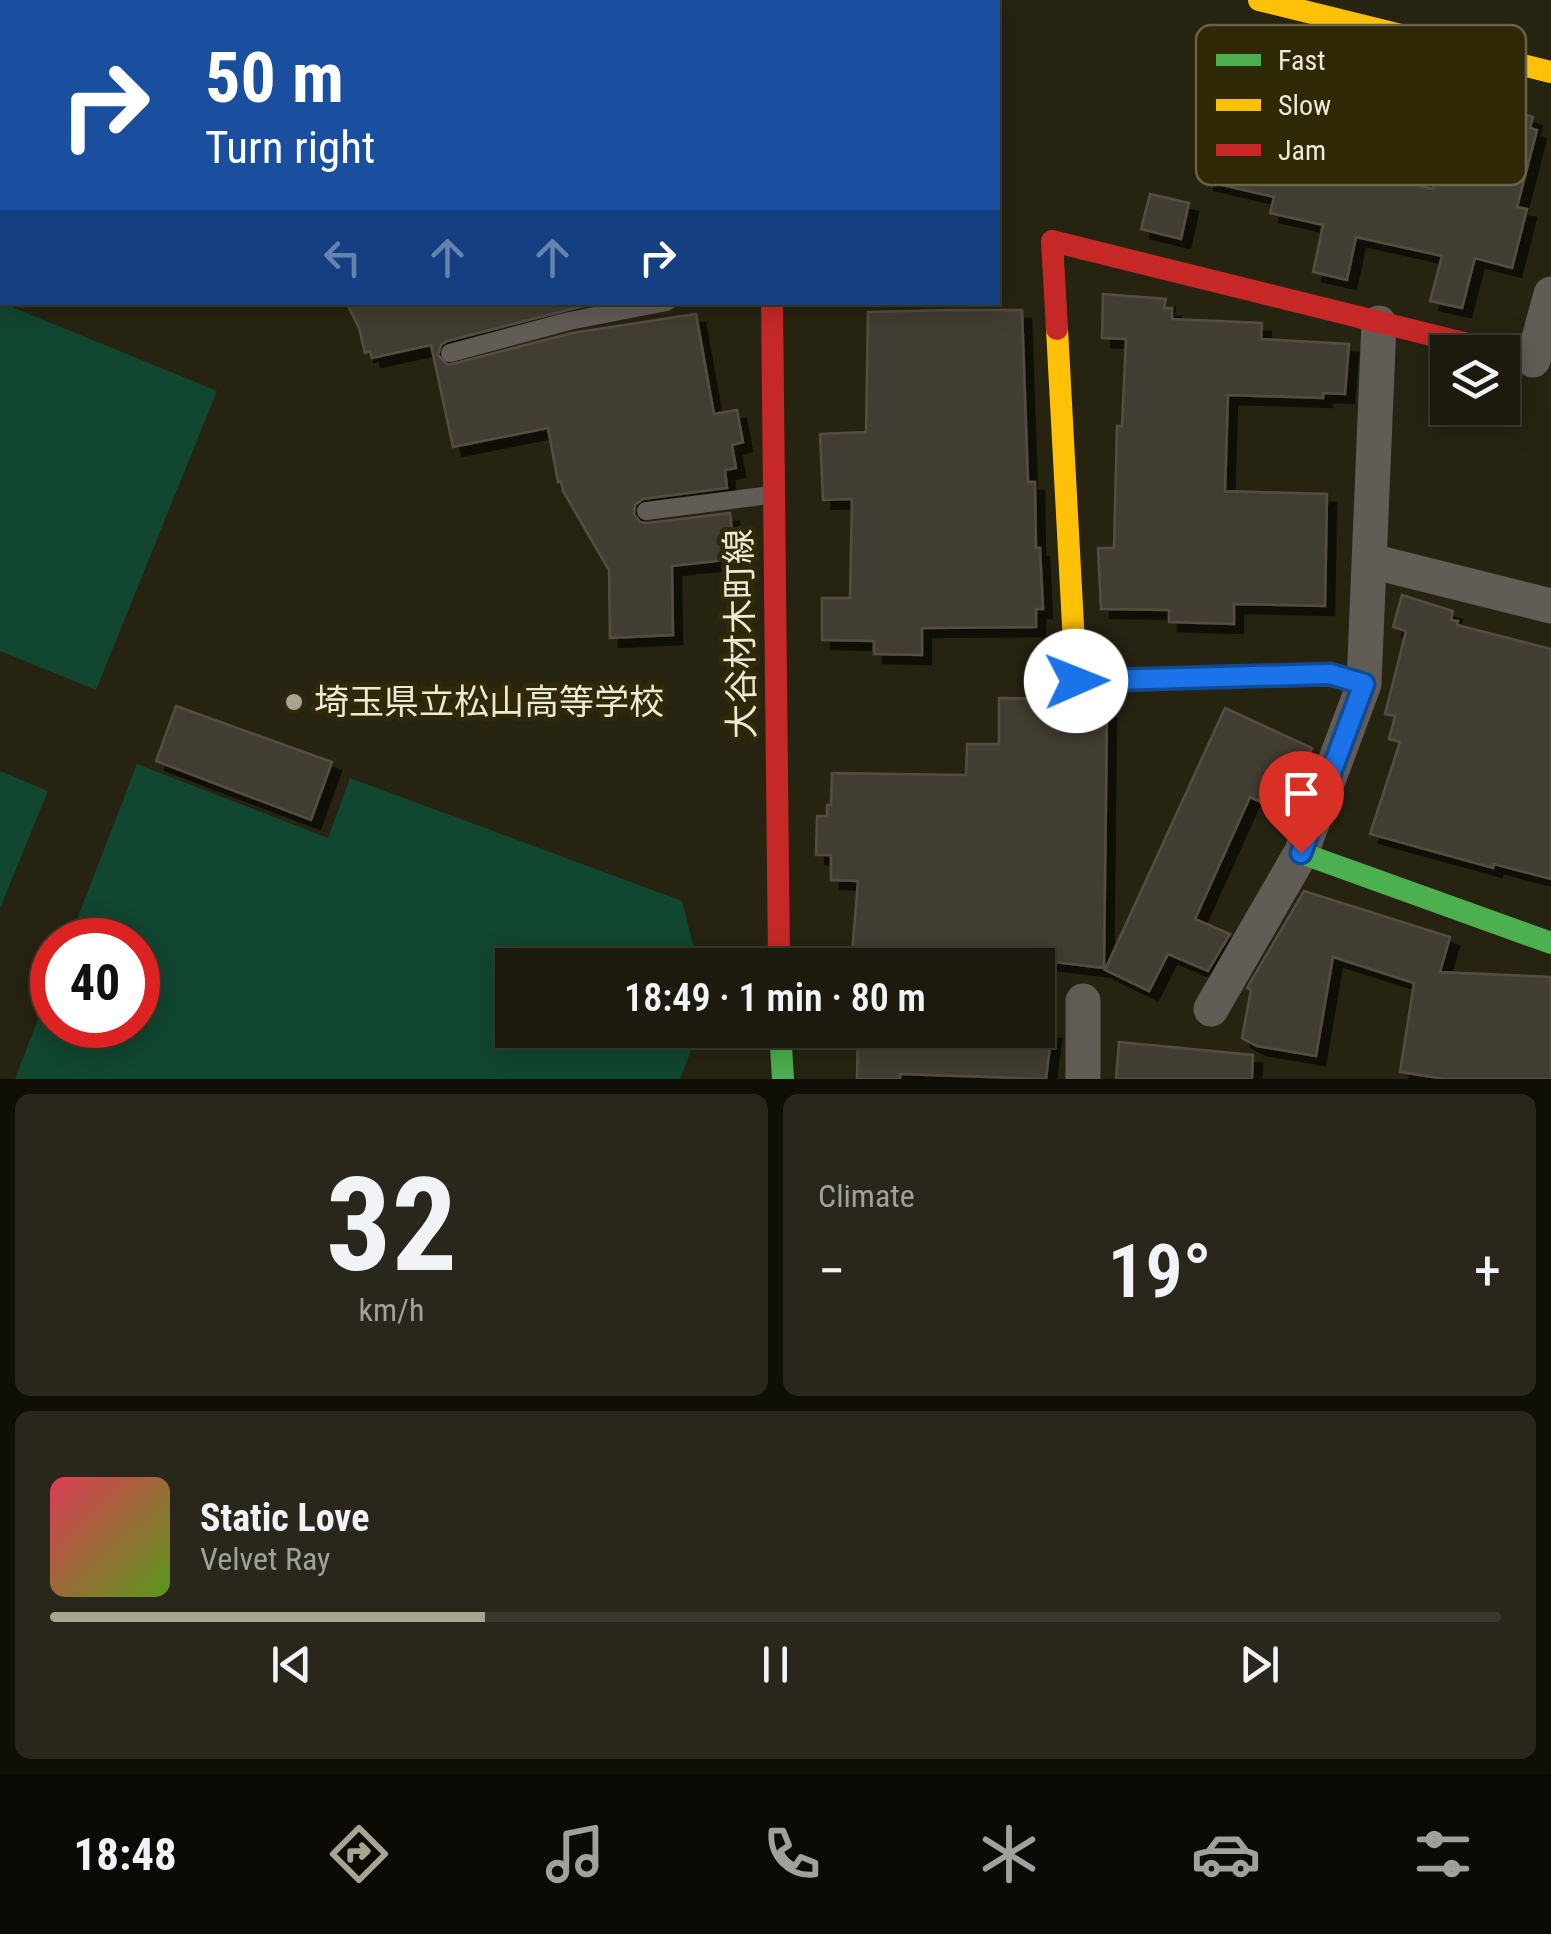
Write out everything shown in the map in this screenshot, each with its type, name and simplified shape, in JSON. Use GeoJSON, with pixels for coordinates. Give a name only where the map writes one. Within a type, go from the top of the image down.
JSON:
{"type":"FeatureCollection","features":[{"type":"Feature","properties":{"kind":"street"},"geometry":{"type":"LineString","coordinates":[[1259,0],[1360,25]]}},
{"type":"Feature","properties":{"kind":"street"},"geometry":{"type":"LineString","coordinates":[[1526,66],[1551,72]]}},
{"type":"Feature","properties":{"kind":"street"},"geometry":{"type":"LineString","coordinates":[[1364,684],[1330,674],[1076,681],[1052,241],[1521,358],[1551,294]]}},
{"type":"Feature","properties":{"kind":"street","name":"大谷材木町線"},"geometry":{"type":"LineString","coordinates":[[772,305],[779,948]]}},
{"type":"Feature","properties":{"kind":"street"},"geometry":{"type":"LineString","coordinates":[[1211,1009],[1301,853],[1364,684],[1379,323]]}},
{"type":"Feature","properties":{"kind":"street"},"geometry":{"type":"LineString","coordinates":[[1371,561],[1551,606]]}},
{"type":"Feature","properties":{"kind":"street"},"geometry":{"type":"LineString","coordinates":[[1301,853],[1551,943]]}},
{"type":"Feature","properties":{"kind":"street"},"geometry":{"type":"LineString","coordinates":[[1083,1001],[1083,1079]]}},
{"type":"Feature","properties":{"kind":"street"},"geometry":{"type":"LineString","coordinates":[[781,1048],[783,1079]]}},
{"type":"Feature","properties":{"kind":"lane"},"geometry":{"type":"LineString","coordinates":[[450,353],[651,305]]}},
{"type":"Feature","properties":{"kind":"lane"},"geometry":{"type":"LineString","coordinates":[[646,511],[775,494]]}},
{"type":"Feature","properties":{"kind":"green space"},"geometry":{"type":"Polygon","coordinates":[[[0,305],[7,305],[217,391],[96,690],[0,651],[0,305]]]}},
{"type":"Feature","properties":{"kind":"green space"},"geometry":{"type":"Polygon","coordinates":[[[137,764],[328,838],[350,778],[682,901],[694,948],[495,948],[495,1048],[692,1048],[680,1079],[15,1079],[30,1040],[30,1048],[160,1048],[160,918],[78,918],[137,764]]]}},
{"type":"Feature","properties":{"kind":"green space"},"geometry":{"type":"Polygon","coordinates":[[[0,771],[48,791],[0,908],[0,771]]]}},
{"type":"Feature","properties":{"kind":"building"},"geometry":{"type":"Polygon","coordinates":[[[1526,115],[1533,117],[1530,128],[1537,130],[1526,172],[1526,115]]]}},
{"type":"Feature","properties":{"kind":"building"},"geometry":{"type":"Polygon","coordinates":[[[1222,185],[1415,185],[1433,189],[1433,185],[1523,185],[1517,207],[1527,209],[1512,268],[1475,258],[1462,308],[1430,301],[1442,256],[1356,237],[1347,280],[1313,272],[1323,225],[1270,213],[1274,197],[1222,185]]]}},
{"type":"Feature","properties":{"kind":"building"},"geometry":{"type":"Polygon","coordinates":[[[1150,194],[1189,203],[1181,239],[1141,229],[1150,194]]]}},
{"type":"Feature","properties":{"kind":"building"},"geometry":{"type":"Polygon","coordinates":[[[1103,294],[1166,299],[1164,308],[1172,308],[1172,319],[1262,323],[1261,339],[1349,344],[1345,394],[1323,393],[1323,398],[1228,395],[1225,491],[1327,494],[1325,606],[1234,604],[1234,624],[1169,622],[1169,610],[1101,609],[1098,548],[1114,548],[1117,426],[1122,426],[1126,339],[1102,338],[1103,294]]]}},
{"type":"Feature","properties":{"kind":"building"},"geometry":{"type":"Polygon","coordinates":[[[348,305],[587,305],[447,341],[438,355],[448,365],[572,333],[696,314],[714,414],[737,410],[743,442],[732,445],[736,468],[725,470],[727,488],[643,499],[635,505],[634,514],[640,522],[648,523],[730,513],[735,559],[672,566],[673,635],[610,638],[609,570],[561,481],[558,482],[548,428],[453,447],[431,345],[372,358],[370,351],[365,353],[348,305]]]}},
{"type":"Feature","properties":{"kind":"building"},"geometry":{"type":"Polygon","coordinates":[[[1022,310],[1028,482],[1035,482],[1036,548],[1040,548],[1043,609],[1036,609],[1036,627],[922,628],[922,655],[874,654],[874,641],[822,640],[822,598],[850,598],[852,499],[823,500],[820,434],[866,432],[868,312],[1022,310]]]}},
{"type":"Feature","properties":{"kind":"building"},"geometry":{"type":"Polygon","coordinates":[[[1402,595],[1453,611],[1451,620],[1458,621],[1457,625],[1551,649],[1551,879],[1494,864],[1493,868],[1370,834],[1400,742],[1389,739],[1395,716],[1385,714],[1406,631],[1393,627],[1402,595]]]}},
{"type":"Feature","properties":{"kind":"building"},"geometry":{"type":"Polygon","coordinates":[[[999,698],[1055,699],[1063,707],[1076,710],[1107,709],[1104,968],[1055,962],[1055,948],[852,948],[858,881],[831,880],[831,855],[816,855],[817,816],[827,816],[827,805],[831,805],[832,773],[966,775],[967,744],[999,744],[999,698]]]}},
{"type":"Feature","properties":{"kind":"building"},"geometry":{"type":"Polygon","coordinates":[[[176,706],[332,762],[311,820],[156,761],[176,706]]]}},
{"type":"Feature","properties":{"kind":"building"},"geometry":{"type":"Polygon","coordinates":[[[1225,708],[1312,748],[1282,812],[1250,797],[1195,919],[1230,934],[1208,971],[1168,954],[1149,991],[1105,970],[1225,708]]]}},
{"type":"Feature","properties":{"kind":"building"},"geometry":{"type":"Polygon","coordinates":[[[1304,891],[1450,937],[1440,972],[1551,977],[1551,1079],[1445,1079],[1400,1072],[1414,983],[1333,957],[1316,1056],[1257,1046],[1242,1038],[1251,990],[1247,988],[1304,891]]]}},
{"type":"Feature","properties":{"kind":"building"},"geometry":{"type":"Polygon","coordinates":[[[1119,1042],[1253,1055],[1252,1079],[1116,1079],[1119,1042]]]}},
{"type":"Feature","properties":{"kind":"building"},"geometry":{"type":"Polygon","coordinates":[[[858,1048],[1050,1048],[1046,1079],[900,1074],[900,1079],[857,1079],[858,1048]]]}},
{"type":"Feature","properties":{"kind":"traffic: fast"},"geometry":{"type":"LineString","coordinates":[[1301,853],[1551,943]]}},
{"type":"Feature","properties":{"kind":"traffic: fast"},"geometry":{"type":"LineString","coordinates":[[781,1048],[783,1079]]}},
{"type":"Feature","properties":{"kind":"traffic: slow"},"geometry":{"type":"LineString","coordinates":[[1259,0],[1360,25]]}},
{"type":"Feature","properties":{"kind":"traffic: slow"},"geometry":{"type":"LineString","coordinates":[[1526,66],[1551,72]]}},
{"type":"Feature","properties":{"kind":"traffic: slow"},"geometry":{"type":"LineString","coordinates":[[1057,329],[1076,681],[1330,675],[1364,684]]}},
{"type":"Feature","properties":{"kind":"traffic: jam"},"geometry":{"type":"LineString","coordinates":[[1057,329],[1052,241],[1431,335]]}},
{"type":"Feature","properties":{"kind":"traffic: jam"},"geometry":{"type":"LineString","coordinates":[[772,305],[779,948]]}},
{"type":"Feature","properties":{"kind":"place","name":"埼玉県立松山高等学校"},"geometry":{"type":"Point","coordinates":[294,702]}},
{"type":"Feature","properties":{"kind":"route"},"geometry":{"type":"LineString","coordinates":[[1076,681],[1330,674],[1364,684],[1301,853]]}}]}
